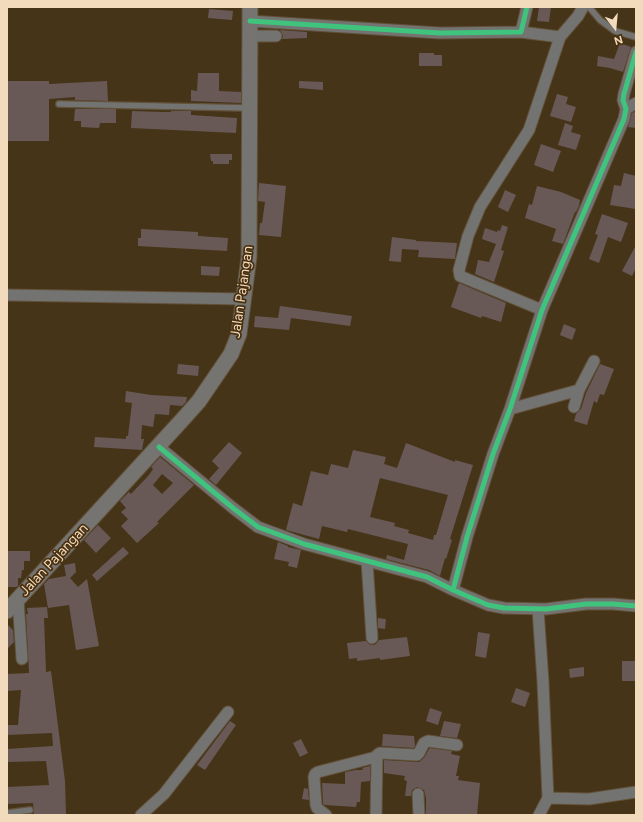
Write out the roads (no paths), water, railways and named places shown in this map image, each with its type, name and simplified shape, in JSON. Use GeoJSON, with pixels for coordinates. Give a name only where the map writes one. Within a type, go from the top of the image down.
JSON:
{"type":"FeatureCollection","features":[{"type":"Feature","properties":{"kind":"main road","name":"Jalan Pajangan"},"geometry":{"type":"LineString","coordinates":[[7,611],[159,447],[200,400],[231,354],[239,334],[249,256],[250,21]]}},
{"type":"Feature","properties":{"kind":"street"},"geometry":{"type":"LineString","coordinates":[[521,32],[527,7]]}},
{"type":"Feature","properties":{"kind":"street"},"geometry":{"type":"LineString","coordinates":[[542,310],[460,276],[459,270],[468,236],[480,207],[529,130],[560,38],[583,7]]}},
{"type":"Feature","properties":{"kind":"street"},"geometry":{"type":"LineString","coordinates":[[250,21],[440,33],[521,32],[560,38]]}},
{"type":"Feature","properties":{"kind":"street"},"geometry":{"type":"LineString","coordinates":[[250,21],[276,36]]}},
{"type":"Feature","properties":{"kind":"street"},"geometry":{"type":"LineString","coordinates":[[453,590],[467,537],[493,454],[510,409],[542,310],[624,119],[626,109],[623,100],[624,94],[636,52]]}},
{"type":"Feature","properties":{"kind":"street"},"geometry":{"type":"LineString","coordinates":[[626,109],[636,103]]}},
{"type":"Feature","properties":{"kind":"street"},"geometry":{"type":"LineString","coordinates":[[7,295],[244,299]]}},
{"type":"Feature","properties":{"kind":"street"},"geometry":{"type":"LineString","coordinates":[[574,407],[579,390],[594,361]]}},
{"type":"Feature","properties":{"kind":"street"},"geometry":{"type":"LineString","coordinates":[[510,409],[579,390]]}},
{"type":"Feature","properties":{"kind":"street"},"geometry":{"type":"LineString","coordinates":[[159,447],[258,527],[304,544],[427,577],[488,605],[504,608],[538,609],[593,604],[636,606]]}},
{"type":"Feature","properties":{"kind":"street"},"geometry":{"type":"LineString","coordinates":[[366,561],[372,638]]}},
{"type":"Feature","properties":{"kind":"street"},"geometry":{"type":"LineString","coordinates":[[18,599],[22,659]]}},
{"type":"Feature","properties":{"kind":"street"},"geometry":{"type":"LineString","coordinates":[[538,609],[548,798],[539,815]]}},
{"type":"Feature","properties":{"kind":"street"},"geometry":{"type":"LineString","coordinates":[[141,815],[164,794],[228,712]]}},
{"type":"Feature","properties":{"kind":"street"},"geometry":{"type":"LineString","coordinates":[[326,815],[317,808],[316,805],[314,777],[318,772],[376,757],[380,753],[417,755],[424,743],[428,741],[457,745]]}},
{"type":"Feature","properties":{"kind":"street"},"geometry":{"type":"LineString","coordinates":[[376,757],[376,815]]}},
{"type":"Feature","properties":{"kind":"street"},"geometry":{"type":"LineString","coordinates":[[548,798],[589,799],[636,792]]}},
{"type":"Feature","properties":{"kind":"street"},"geometry":{"type":"LineString","coordinates":[[418,794],[419,815]]}},
{"type":"Feature","properties":{"kind":"lane"},"geometry":{"type":"LineString","coordinates":[[589,7],[600,20],[615,31],[636,37]]}},
{"type":"Feature","properties":{"kind":"lane"},"geometry":{"type":"LineString","coordinates":[[59,104],[250,108]]}},
{"type":"Feature","properties":{"kind":"lane"},"geometry":{"type":"LineString","coordinates":[[7,813],[30,810]]}}]}
